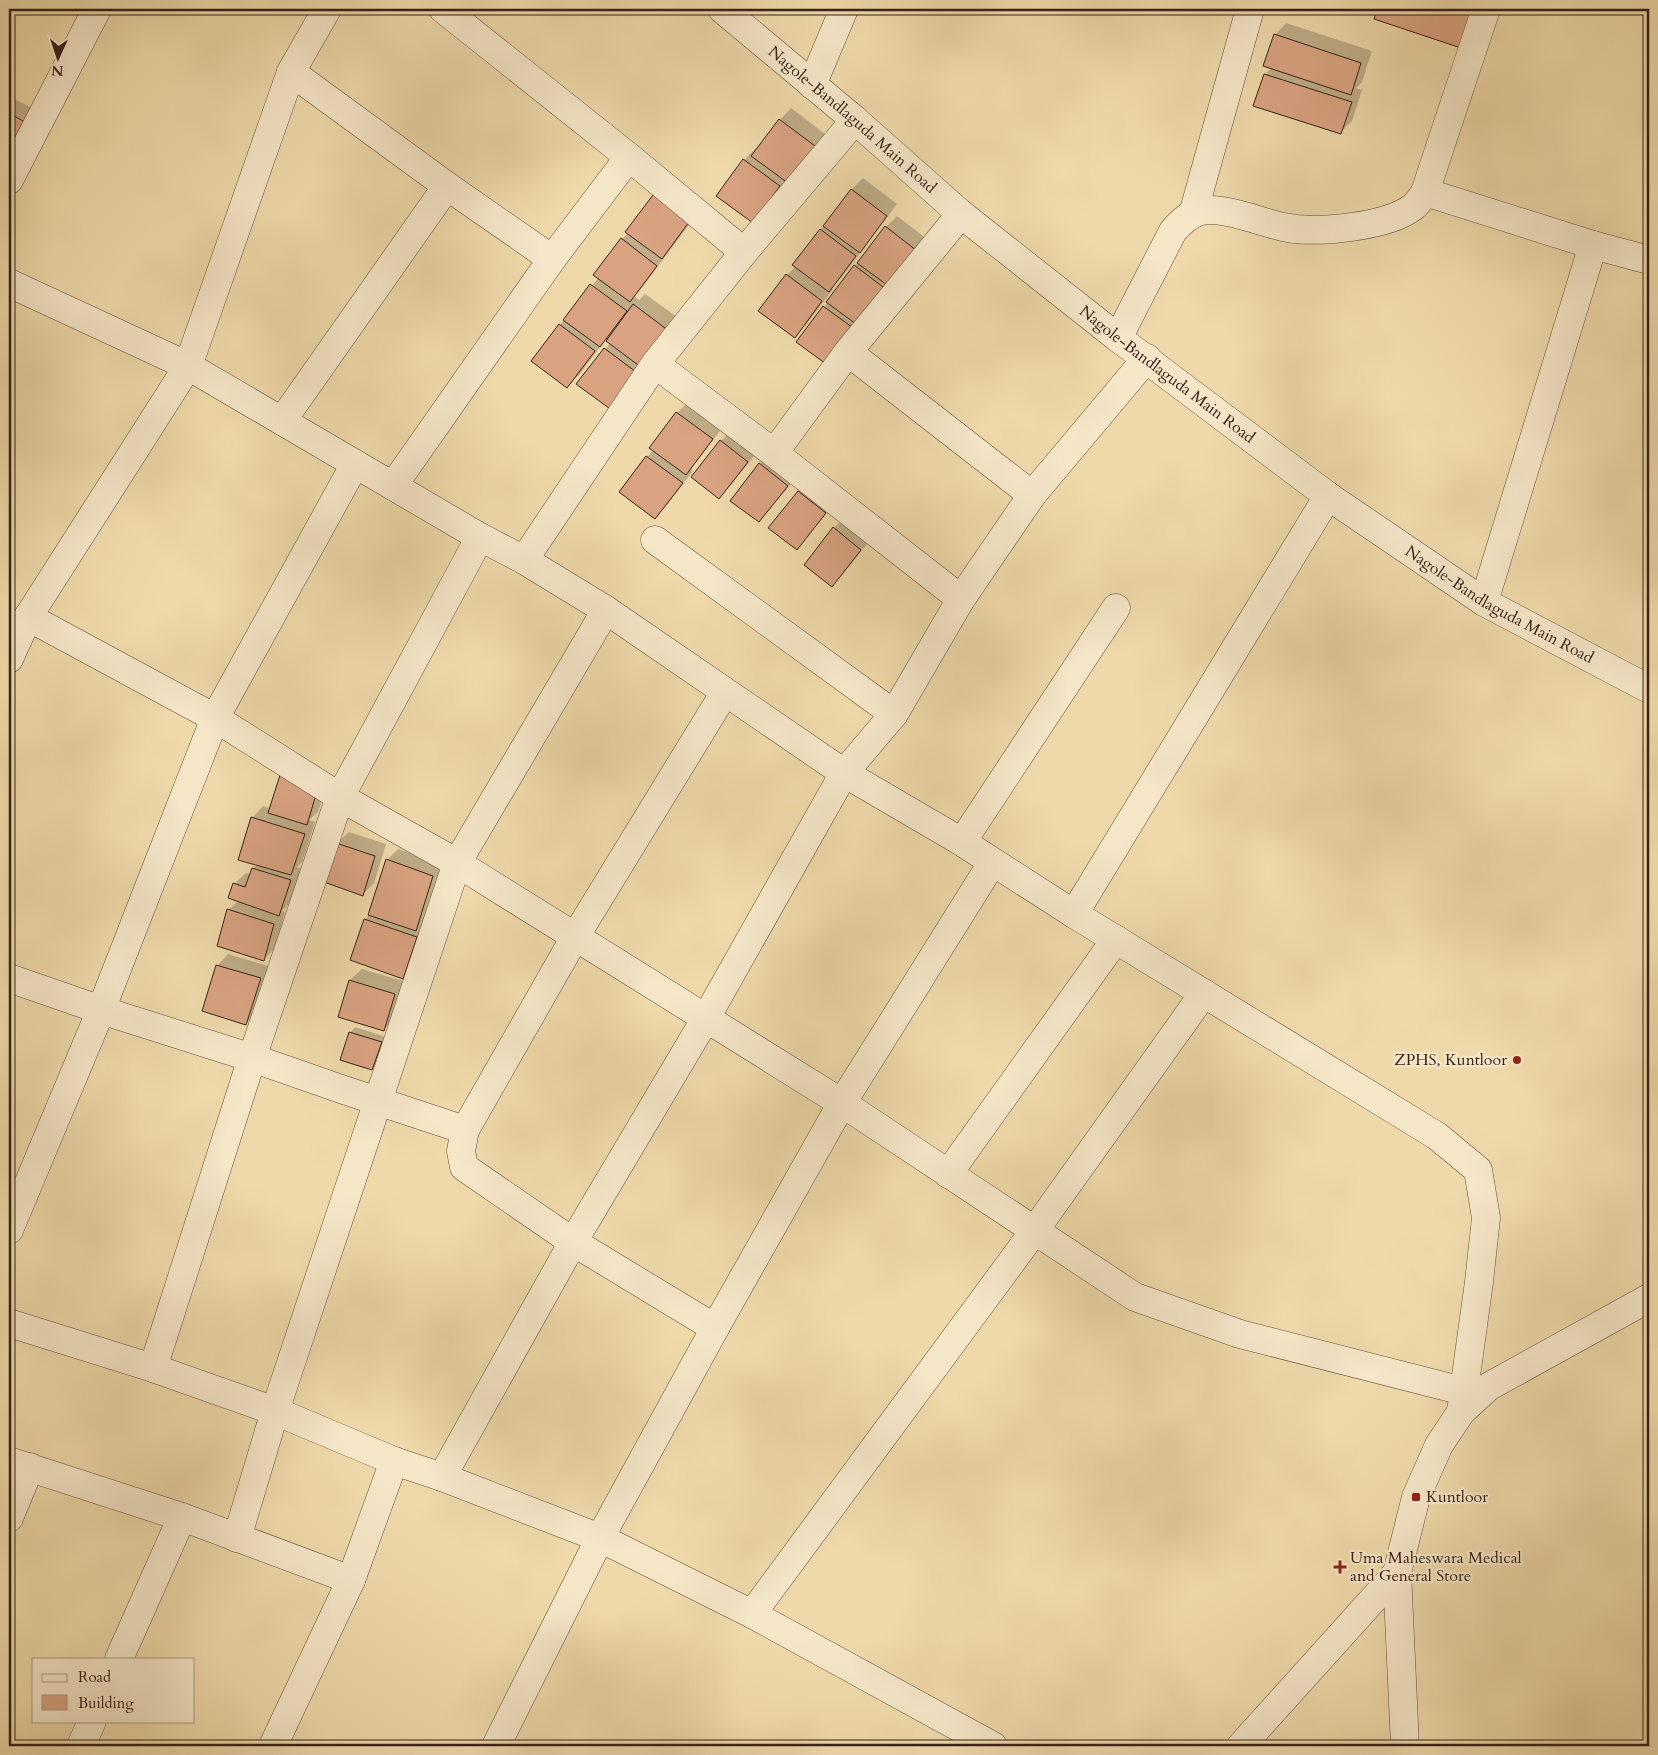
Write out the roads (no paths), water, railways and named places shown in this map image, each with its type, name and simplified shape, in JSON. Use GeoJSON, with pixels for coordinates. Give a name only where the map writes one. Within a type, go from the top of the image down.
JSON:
{"type":"FeatureCollection","features":[{"type":"Feature","properties":{"kind":"street"},"geometry":{"type":"LineString","coordinates":[[9,180],[97,9]]}},
{"type":"Feature","properties":{"kind":"street"},"geometry":{"type":"LineString","coordinates":[[9,659],[28,617],[188,366],[291,72],[327,9]]}},
{"type":"Feature","properties":{"kind":"street"},"geometry":{"type":"LineString","coordinates":[[443,9],[629,157],[744,252]]}},
{"type":"Feature","properties":{"kind":"street","name":"Nagole-Bandlaguda Main Road"},"geometry":{"type":"LineString","coordinates":[[722,9],[855,120],[961,214],[1118,338],[1328,496],[1484,602],[1649,689]]}},
{"type":"Feature","properties":{"kind":"street"},"geometry":{"type":"LineString","coordinates":[[812,85],[844,9]]}},
{"type":"Feature","properties":{"kind":"street"},"geometry":{"type":"LineString","coordinates":[[1193,214],[1250,9]]}},
{"type":"Feature","properties":{"kind":"street"},"geometry":{"type":"LineString","coordinates":[[1118,338],[1173,230],[1184,219],[1193,214],[1201,211],[1217,210],[1285,228],[1323,230],[1363,225],[1398,215],[1414,206],[1426,192],[1486,9]]}},
{"type":"Feature","properties":{"kind":"street"},"geometry":{"type":"LineString","coordinates":[[291,72],[447,186],[552,259]]}},
{"type":"Feature","properties":{"kind":"street"},"geometry":{"type":"LineString","coordinates":[[524,560],[655,364],[744,252],[855,120]]}},
{"type":"Feature","properties":{"kind":"street"},"geometry":{"type":"LineString","coordinates":[[393,486],[552,259],[629,157]]}},
{"type":"Feature","properties":{"kind":"street"},"geometry":{"type":"LineString","coordinates":[[282,421],[447,186]]}},
{"type":"Feature","properties":{"kind":"street"},"geometry":{"type":"LineString","coordinates":[[1426,192],[1593,245],[1649,260]]}},
{"type":"Feature","properties":{"kind":"street"},"geometry":{"type":"LineString","coordinates":[[774,453],[848,352],[961,214]]}},
{"type":"Feature","properties":{"kind":"street"},"geometry":{"type":"LineString","coordinates":[[1484,602],[1593,245]]}},
{"type":"Feature","properties":{"kind":"street"},"geometry":{"type":"LineString","coordinates":[[9,283],[188,366],[480,537],[524,560],[606,610],[844,773],[962,842],[992,863],[1116,940],[1437,1136],[1478,1170],[1486,1218],[1462,1402],[1439,1444],[1416,1497],[1397,1573],[1405,1746]]}},
{"type":"Feature","properties":{"kind":"street"},"geometry":{"type":"LineString","coordinates":[[848,352],[1032,495]]}},
{"type":"Feature","properties":{"kind":"street"},"geometry":{"type":"LineString","coordinates":[[442,1477],[573,1242],[706,1018],[844,773],[894,714],[961,599],[1032,495],[1147,358]]}},
{"type":"Feature","properties":{"kind":"street"},"geometry":{"type":"LineString","coordinates":[[655,364],[774,453],[961,599]]}},
{"type":"Feature","properties":{"kind":"street"},"geometry":{"type":"LineString","coordinates":[[9,1230],[101,1010],[215,718],[356,464]]}},
{"type":"Feature","properties":{"kind":"street"},"geometry":{"type":"LineString","coordinates":[[1074,914],[1328,496]]}},
{"type":"Feature","properties":{"kind":"street"},"geometry":{"type":"LineString","coordinates":[[153,1368],[252,1058],[340,797],[480,537]]}},
{"type":"Feature","properties":{"kind":"street"},"geometry":{"type":"LineString","coordinates":[[655,540],[894,714]]}},
{"type":"Feature","properties":{"kind":"street"},"geometry":{"type":"LineString","coordinates":[[962,842],[1116,608]]}},
{"type":"Feature","properties":{"kind":"street"},"geometry":{"type":"LineString","coordinates":[[237,1538],[275,1411],[457,863],[606,610]]}},
{"type":"Feature","properties":{"kind":"street"},"geometry":{"type":"LineString","coordinates":[[28,617],[215,718],[340,797],[457,863],[842,1103],[1135,1297],[1240,1334],[1462,1402],[1649,1298]]}},
{"type":"Feature","properties":{"kind":"street"},"geometry":{"type":"LineString","coordinates":[[715,1328],[573,1242],[464,1167],[461,1151],[465,1130],[574,937],[725,692]]}},
{"type":"Feature","properties":{"kind":"street"},"geometry":{"type":"LineString","coordinates":[[496,1746],[600,1538],[715,1328],[842,1103],[992,863]]}},
{"type":"Feature","properties":{"kind":"street"},"geometry":{"type":"LineString","coordinates":[[948,1174],[1116,940]]}},
{"type":"Feature","properties":{"kind":"street"},"geometry":{"type":"LineString","coordinates":[[9,978],[465,1130]]}},
{"type":"Feature","properties":{"kind":"street"},"geometry":{"type":"LineString","coordinates":[[752,1614],[1034,1230],[1204,993]]}},
{"type":"Feature","properties":{"kind":"street"},"geometry":{"type":"LineString","coordinates":[[9,1323],[153,1368],[275,1411],[394,1460],[600,1538],[752,1614],[993,1746]]}},
{"type":"Feature","properties":{"kind":"street"},"geometry":{"type":"LineString","coordinates":[[273,1746],[351,1580],[394,1460]]}},
{"type":"Feature","properties":{"kind":"street"},"geometry":{"type":"LineString","coordinates":[[9,1518],[19,1464],[182,1517],[351,1580]]}},
{"type":"Feature","properties":{"kind":"street"},"geometry":{"type":"LineString","coordinates":[[119,1658],[182,1517]]}},
{"type":"Feature","properties":{"kind":"street"},"geometry":{"type":"LineString","coordinates":[[1241,1746],[1397,1573]]}},
{"type":"Feature","properties":{"kind":"street"},"geometry":{"type":"LineString","coordinates":[[81,1746],[92,1722]]}},
{"type":"Feature","properties":{"kind":"place","name":"ZPHS, Kuntloor"},"geometry":{"type":"Point","coordinates":[1517,1060]}},
{"type":"Feature","properties":{"kind":"place","name":"Kuntloor"},"geometry":{"type":"Point","coordinates":[1416,1497]}},
{"type":"Feature","properties":{"kind":"place","name":"Uma Maheswara Medical and General Store"},"geometry":{"type":"Point","coordinates":[1340,1567]}}]}
